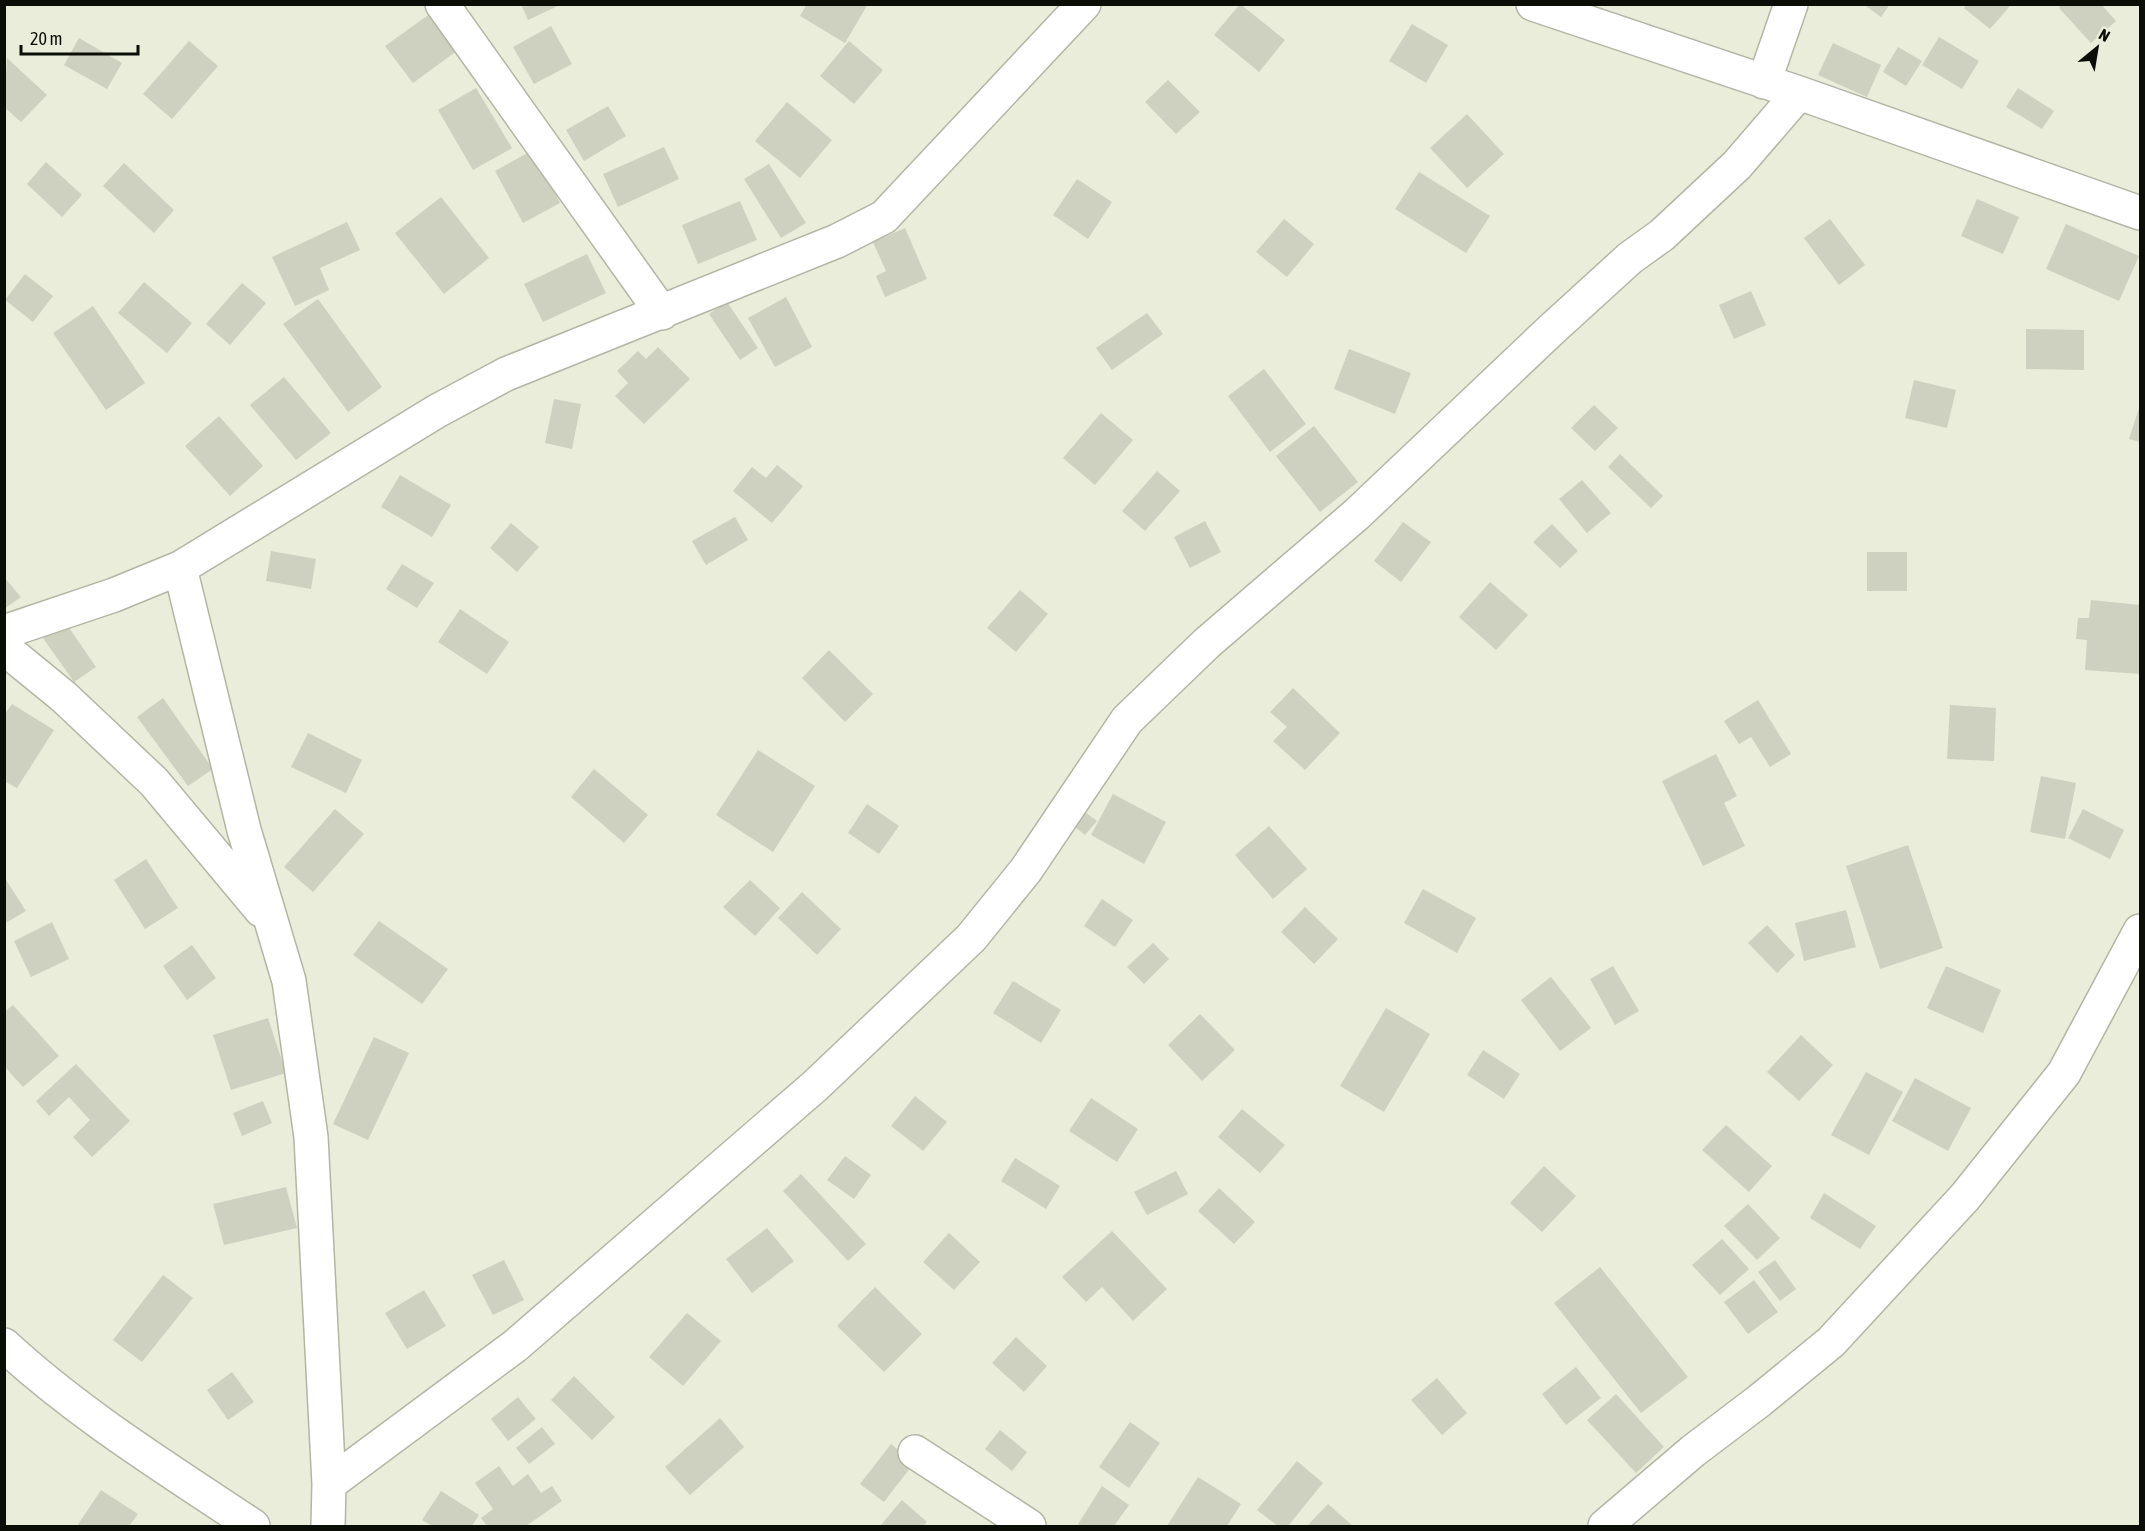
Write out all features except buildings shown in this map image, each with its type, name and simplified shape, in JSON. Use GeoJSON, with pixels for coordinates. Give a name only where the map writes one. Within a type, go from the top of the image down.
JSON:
{"type":"FeatureCollection","features":[{"type":"Feature","properties":{"kind":"street"},"geometry":{"type":"LineString","coordinates":[[442,4],[662,313]]}},
{"type":"Feature","properties":{"kind":"street"},"geometry":{"type":"LineString","coordinates":[[4,632],[95,602],[180,567],[437,411],[506,374],[837,241],[884,217],[1084,4]]}},
{"type":"Feature","properties":{"kind":"street"},"geometry":{"type":"LineString","coordinates":[[1533,4],[1799,93],[2140,213]]}},
{"type":"Feature","properties":{"kind":"street"},"geometry":{"type":"LineString","coordinates":[[1764,82],[1791,4]]}},
{"type":"Feature","properties":{"kind":"street"},"geometry":{"type":"LineString","coordinates":[[329,1484],[514,1346],[815,1086],[971,938],[1026,870],[1127,720],[1207,643],[1357,514],[1630,258],[1662,235],[1737,165],[1799,93]]}},
{"type":"Feature","properties":{"kind":"street"},"geometry":{"type":"LineString","coordinates":[[180,567],[244,830],[289,981],[311,1137],[329,1484],[328,1527]]}},
{"type":"Feature","properties":{"kind":"street"},"geometry":{"type":"LineString","coordinates":[[4,648],[64,698],[154,782],[227,866],[271,923]]}},
{"type":"Feature","properties":{"kind":"street"},"geometry":{"type":"LineString","coordinates":[[1605,1527],[1693,1451],[1760,1401],[1830,1342],[1965,1197],[2064,1073],[2140,931]]}},
{"type":"Feature","properties":{"kind":"street"},"geometry":{"type":"LineString","coordinates":[[4,1345],[44,1382],[253,1527]]}},
{"type":"Feature","properties":{"kind":"street"},"geometry":{"type":"LineString","coordinates":[[915,1452],[1029,1527]]}}]}
